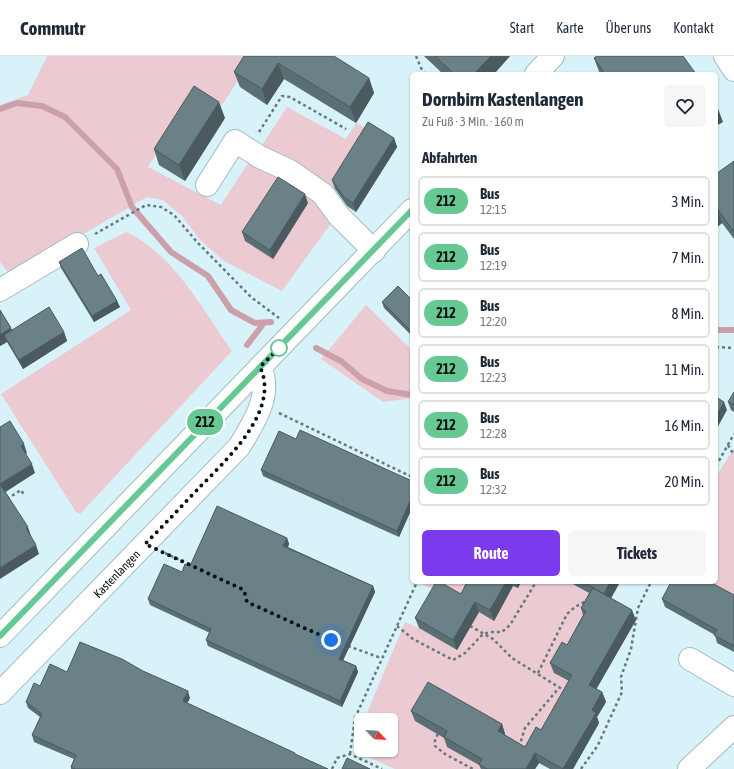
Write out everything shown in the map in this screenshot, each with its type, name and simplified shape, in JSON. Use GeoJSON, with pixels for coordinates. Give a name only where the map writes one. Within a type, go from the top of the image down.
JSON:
{"type":"FeatureCollection","features":[{"type":"Feature","properties":{"kind":"street"},"geometry":{"type":"LineString","coordinates":[[538,72],[552,56]]}},
{"type":"Feature","properties":{"kind":"street"},"geometry":{"type":"LineString","coordinates":[[725,56],[734,70]]}},
{"type":"Feature","properties":{"kind":"street"},"geometry":{"type":"LineString","coordinates":[[207,185],[235,141],[260,157],[290,172],[323,194],[338,215],[374,251]]}},
{"type":"Feature","properties":{"kind":"street"},"geometry":{"type":"LineString","coordinates":[[0,636],[410,212]]}},
{"type":"Feature","properties":{"kind":"street"},"geometry":{"type":"LineString","coordinates":[[0,290],[77,244]]}},
{"type":"Feature","properties":{"kind":"street","name":"Kastenlangen"},"geometry":{"type":"LineString","coordinates":[[0,693],[239,447],[253,424],[262,405],[264,385],[260,367]]}},
{"type":"Feature","properties":{"kind":"street"},"geometry":{"type":"LineString","coordinates":[[690,659],[734,685]]}},
{"type":"Feature","properties":{"kind":"street"},"geometry":{"type":"LineString","coordinates":[[689,769],[734,727]]}},
{"type":"Feature","properties":{"kind":"path"},"geometry":{"type":"LineString","coordinates":[[416,56],[424,72]]}},
{"type":"Feature","properties":{"kind":"path"},"geometry":{"type":"LineString","coordinates":[[249,149],[282,96],[290,97],[346,129]]}},
{"type":"Feature","properties":{"kind":"path"},"geometry":{"type":"LineString","coordinates":[[77,244],[140,208],[152,205],[169,211],[251,297],[295,331]]}},
{"type":"Feature","properties":{"kind":"path"},"geometry":{"type":"LineString","coordinates":[[718,348],[734,348]]}},
{"type":"Feature","properties":{"kind":"path"},"geometry":{"type":"LineString","coordinates":[[262,405],[410,475]]}},
{"type":"Feature","properties":{"kind":"path"},"geometry":{"type":"LineString","coordinates":[[718,462],[734,434]]}},
{"type":"Feature","properties":{"kind":"path"},"geometry":{"type":"LineString","coordinates":[[728,445],[734,455]]}},
{"type":"Feature","properties":{"kind":"path"},"geometry":{"type":"LineString","coordinates":[[5,500],[21,490],[24,496]]}},
{"type":"Feature","properties":{"kind":"path"},"geometry":{"type":"LineString","coordinates":[[145,544],[199,569]]}},
{"type":"Feature","properties":{"kind":"path"},"geometry":{"type":"LineString","coordinates":[[350,754],[355,718],[381,658],[416,584]]}},
{"type":"Feature","properties":{"kind":"path"},"geometry":{"type":"LineString","coordinates":[[397,626],[413,639],[453,660],[465,653],[483,634],[490,632],[502,632],[510,625],[535,584]]}},
{"type":"Feature","properties":{"kind":"path"},"geometry":{"type":"LineString","coordinates":[[581,769],[598,745],[622,692],[621,678],[632,649],[638,608],[649,584]]}},
{"type":"Feature","properties":{"kind":"path"},"geometry":{"type":"LineString","coordinates":[[538,673],[567,614],[589,598]]}},
{"type":"Feature","properties":{"kind":"path"},"geometry":{"type":"LineString","coordinates":[[470,626],[493,639],[512,658],[538,673],[558,688],[571,694]]}},
{"type":"Feature","properties":{"kind":"path"},"geometry":{"type":"LineString","coordinates":[[344,644],[381,658]]}},
{"type":"Feature","properties":{"kind":"path"},"geometry":{"type":"LineString","coordinates":[[518,751],[525,728],[558,688]]}},
{"type":"Feature","properties":{"kind":"path"},"geometry":{"type":"LineString","coordinates":[[438,734],[435,739],[435,746],[467,768],[473,769]]}},
{"type":"Feature","properties":{"kind":"path"},"geometry":{"type":"LineString","coordinates":[[332,769],[337,758],[350,754],[382,769]]}},
{"type":"Feature","properties":{"kind":"shaded area"},"geometry":{"type":"Polygon","coordinates":[[[47,56],[254,56],[220,108],[195,94],[148,167],[221,205],[250,160],[271,170],[320,203],[332,222],[282,291],[224,261],[199,239],[182,216],[163,200],[147,197],[11,276],[0,262],[0,105],[28,95],[47,56]]]}},
{"type":"Feature","properties":{"kind":"shaded area"},"geometry":{"type":"Polygon","coordinates":[[[287,107],[346,139],[356,123],[371,131],[334,190],[262,145],[287,107]]]}},
{"type":"Feature","properties":{"kind":"shaded area"},"geometry":{"type":"Polygon","coordinates":[[[126,232],[159,254],[173,268],[186,284],[232,351],[80,514],[76,512],[1,394],[131,310],[94,248],[126,232]]]}},
{"type":"Feature","properties":{"kind":"shaded area"},"geometry":{"type":"Polygon","coordinates":[[[366,305],[410,348],[410,398],[383,402],[321,359],[366,305]]]}},
{"type":"Feature","properties":{"kind":"shaded area"},"geometry":{"type":"Polygon","coordinates":[[[734,448],[734,602],[693,584],[718,584],[718,474],[734,448]]]}},
{"type":"Feature","properties":{"kind":"shaded area"},"geometry":{"type":"Polygon","coordinates":[[[425,584],[476,584],[464,604],[424,585],[425,584]]]}},
{"type":"Feature","properties":{"kind":"shaded area"},"geometry":{"type":"Polygon","coordinates":[[[517,584],[573,584],[596,597],[554,672],[576,685],[529,757],[501,741],[505,734],[415,721],[450,741],[486,769],[395,769],[368,757],[398,757],[398,713],[367,713],[405,622],[419,628],[457,650],[479,612],[494,620],[513,586],[517,584]]]}},
{"type":"Feature","properties":{"kind":"building"},"geometry":{"type":"Polygon","coordinates":[[[244,56],[334,56],[369,78],[350,107],[278,63],[262,89],[234,72],[244,56]]]}},
{"type":"Feature","properties":{"kind":"building"},"geometry":{"type":"Polygon","coordinates":[[[435,56],[491,56],[476,72],[452,72],[435,56]]]}},
{"type":"Feature","properties":{"kind":"building"},"geometry":{"type":"Polygon","coordinates":[[[597,56],[683,56],[695,72],[604,72],[594,58],[597,56]]]}},
{"type":"Feature","properties":{"kind":"building"},"geometry":{"type":"Polygon","coordinates":[[[194,86],[219,102],[179,165],[154,149],[194,86]]]}},
{"type":"Feature","properties":{"kind":"building"},"geometry":{"type":"Polygon","coordinates":[[[368,122],[394,138],[353,203],[344,197],[332,180],[368,122]]]}},
{"type":"Feature","properties":{"kind":"building"},"geometry":{"type":"Polygon","coordinates":[[[734,161],[734,232],[718,209],[718,173],[734,161]]]}},
{"type":"Feature","properties":{"kind":"building"},"geometry":{"type":"Polygon","coordinates":[[[278,177],[305,194],[270,250],[242,232],[278,177]]]}},
{"type":"Feature","properties":{"kind":"building"},"geometry":{"type":"Polygon","coordinates":[[[82,248],[98,276],[101,274],[117,301],[92,316],[59,262],[82,248]]]}},
{"type":"Feature","properties":{"kind":"building"},"geometry":{"type":"Polygon","coordinates":[[[398,286],[410,298],[410,330],[382,302],[398,286]]]}},
{"type":"Feature","properties":{"kind":"building"},"geometry":{"type":"Polygon","coordinates":[[[49,307],[64,332],[19,360],[4,335],[49,307]]]}},
{"type":"Feature","properties":{"kind":"building"},"geometry":{"type":"Polygon","coordinates":[[[0,310],[11,328],[0,335],[0,310]]]}},
{"type":"Feature","properties":{"kind":"building"},"geometry":{"type":"Polygon","coordinates":[[[734,392],[734,405],[728,402],[734,392]]]}},
{"type":"Feature","properties":{"kind":"building"},"geometry":{"type":"Polygon","coordinates":[[[718,398],[724,402],[718,412],[718,398]]]}},
{"type":"Feature","properties":{"kind":"building"},"geometry":{"type":"Polygon","coordinates":[[[10,421],[24,444],[21,446],[32,464],[0,484],[0,427],[10,421]]]}},
{"type":"Feature","properties":{"kind":"building"},"geometry":{"type":"Polygon","coordinates":[[[300,430],[410,480],[410,502],[397,531],[261,470],[279,431],[296,439],[300,430]]]}},
{"type":"Feature","properties":{"kind":"building"},"geometry":{"type":"Polygon","coordinates":[[[0,484],[28,527],[26,528],[36,545],[0,568],[0,484]]]}},
{"type":"Feature","properties":{"kind":"building"},"geometry":{"type":"Polygon","coordinates":[[[217,506],[287,538],[283,546],[373,586],[339,659],[356,666],[340,701],[206,640],[211,629],[148,599],[164,564],[182,572],[185,564],[190,566],[217,506]]]}},
{"type":"Feature","properties":{"kind":"building"},"geometry":{"type":"Polygon","coordinates":[[[435,584],[444,584],[461,594],[466,584],[505,584],[490,610],[475,602],[453,640],[415,618],[435,584]]]}},
{"type":"Feature","properties":{"kind":"building"},"geometry":{"type":"Polygon","coordinates":[[[587,584],[609,584],[604,594],[587,584]]]}},
{"type":"Feature","properties":{"kind":"building"},"geometry":{"type":"Polygon","coordinates":[[[670,584],[714,584],[734,595],[734,646],[714,635],[717,630],[662,599],[670,584]]]}},
{"type":"Feature","properties":{"kind":"building"},"geometry":{"type":"Polygon","coordinates":[[[593,588],[632,610],[589,685],[602,692],[592,710],[596,713],[563,769],[535,753],[526,769],[487,769],[479,764],[482,759],[444,737],[447,731],[411,711],[428,682],[502,724],[498,731],[525,747],[536,727],[541,730],[572,675],[550,663],[562,642],[567,645],[586,611],[581,608],[593,588]]]}},
{"type":"Feature","properties":{"kind":"building"},"geometry":{"type":"Polygon","coordinates":[[[80,642],[122,659],[143,671],[188,691],[183,701],[328,769],[75,769],[71,767],[76,755],[32,735],[42,714],[26,702],[34,683],[40,686],[50,664],[67,672],[80,642]]]}},
{"type":"Feature","properties":{"kind":"building"},"geometry":{"type":"Polygon","coordinates":[[[347,758],[370,769],[342,769],[347,758]]]}},
{"type":"Feature","properties":{"kind":"waterway"},"geometry":{"type":"LineString","coordinates":[[0,109],[17,103],[42,106],[65,117],[117,169],[132,207],[171,252],[208,276],[231,310],[255,323],[271,322]]}},
{"type":"Feature","properties":{"kind":"waterway"},"geometry":{"type":"LineString","coordinates":[[247,345],[264,323]]}},
{"type":"Feature","properties":{"kind":"waterway"},"geometry":{"type":"LineString","coordinates":[[718,330],[734,330]]}},
{"type":"Feature","properties":{"kind":"waterway"},"geometry":{"type":"LineString","coordinates":[[316,348],[341,361],[362,379],[387,391],[410,395]]}},
{"type":"Feature","properties":{"kind":"bus line","name":"212"},"geometry":{"type":"LineString","coordinates":[[0,636],[168,460],[281,346],[410,212]]}},
{"type":"Feature","properties":{"kind":"route"},"geometry":{"type":"LineString","coordinates":[[279,348],[281,346],[260,367],[264,385],[262,405],[253,424],[239,447],[145,544],[244,590],[247,602],[331,640]]}}]}
